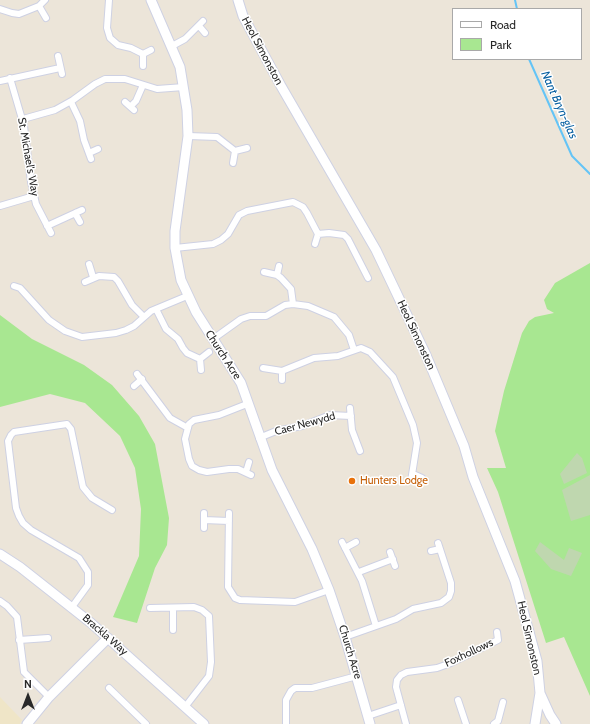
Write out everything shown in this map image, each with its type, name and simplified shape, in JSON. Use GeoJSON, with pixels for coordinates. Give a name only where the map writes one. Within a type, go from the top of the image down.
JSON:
{"type":"FeatureCollection","features":[{"type":"Feature","properties":{"kind":"street"},"geometry":{"type":"LineString","coordinates":[[0,8],[19,14],[38,6],[45,0]]}},
{"type":"Feature","properties":{"kind":"street"},"geometry":{"type":"LineString","coordinates":[[109,0],[107,28],[110,38],[118,45],[131,48],[143,54]]}},
{"type":"Feature","properties":{"kind":"street","name":"Church Acre"},"geometry":{"type":"LineString","coordinates":[[151,0],[180,67],[188,110],[188,136],[175,231],[181,280],[187,296],[241,383],[259,438],[272,470],[312,549],[329,590],[345,637],[369,720]]}},
{"type":"Feature","properties":{"kind":"street","name":"Heol Simonston"},"geometry":{"type":"LineString","coordinates":[[238,0],[243,16],[281,86],[376,250],[426,355],[464,446],[475,483],[515,581],[537,661],[540,693],[535,724]]}},
{"type":"Feature","properties":{"kind":"street"},"geometry":{"type":"LineString","coordinates":[[38,6],[46,18]]}},
{"type":"Feature","properties":{"kind":"street"},"geometry":{"type":"LineString","coordinates":[[172,46],[185,39],[199,26],[203,20]]}},
{"type":"Feature","properties":{"kind":"street"},"geometry":{"type":"LineString","coordinates":[[199,26],[206,33]]}},
{"type":"Feature","properties":{"kind":"street"},"geometry":{"type":"LineString","coordinates":[[143,54],[152,50]]}},
{"type":"Feature","properties":{"kind":"street"},"geometry":{"type":"LineString","coordinates":[[143,54],[143,66]]}},
{"type":"Feature","properties":{"kind":"street"},"geometry":{"type":"LineString","coordinates":[[0,81],[10,78],[61,71],[58,56]]}},
{"type":"Feature","properties":{"kind":"street","name":"St. Michael's Way"},"geometry":{"type":"LineString","coordinates":[[10,78],[23,120],[34,196],[41,215],[51,233]]}},
{"type":"Feature","properties":{"kind":"street"},"geometry":{"type":"LineString","coordinates":[[23,120],[55,110],[105,79],[125,79],[161,90],[184,88]]}},
{"type":"Feature","properties":{"kind":"street"},"geometry":{"type":"LineString","coordinates":[[125,102],[133,108],[143,85]]}},
{"type":"Feature","properties":{"kind":"street"},"geometry":{"type":"LineString","coordinates":[[70,102],[80,121],[84,140],[90,156],[98,150]]}},
{"type":"Feature","properties":{"kind":"street"},"geometry":{"type":"LineString","coordinates":[[188,136],[217,137],[235,151]]}},
{"type":"Feature","properties":{"kind":"street"},"geometry":{"type":"LineString","coordinates":[[235,151],[247,148]]}},
{"type":"Feature","properties":{"kind":"street"},"geometry":{"type":"LineString","coordinates":[[233,163],[235,151]]}},
{"type":"Feature","properties":{"kind":"street"},"geometry":{"type":"LineString","coordinates":[[0,206],[34,196]]}},
{"type":"Feature","properties":{"kind":"street"},"geometry":{"type":"LineString","coordinates":[[176,248],[214,244],[222,240],[228,234],[239,215],[247,211],[286,202],[293,202],[303,207],[318,234],[315,244]]}},
{"type":"Feature","properties":{"kind":"street"},"geometry":{"type":"LineString","coordinates":[[47,226],[82,210]]}},
{"type":"Feature","properties":{"kind":"street"},"geometry":{"type":"LineString","coordinates":[[75,213],[80,222]]}},
{"type":"Feature","properties":{"kind":"street"},"geometry":{"type":"LineString","coordinates":[[318,234],[329,233],[344,235],[348,239],[368,278]]}},
{"type":"Feature","properties":{"kind":"street"},"geometry":{"type":"LineString","coordinates":[[89,264],[94,277]]}},
{"type":"Feature","properties":{"kind":"street"},"geometry":{"type":"LineString","coordinates":[[276,275],[279,266]]}},
{"type":"Feature","properties":{"kind":"street"},"geometry":{"type":"LineString","coordinates":[[264,272],[276,275],[291,290],[293,304]]}},
{"type":"Feature","properties":{"kind":"street"},"geometry":{"type":"LineString","coordinates":[[85,282],[94,277],[114,277],[132,304],[144,317]]}},
{"type":"Feature","properties":{"kind":"street"},"geometry":{"type":"LineString","coordinates":[[14,286],[20,288],[65,331],[82,337],[126,330],[134,326],[156,309],[187,296]]}},
{"type":"Feature","properties":{"kind":"street"},"geometry":{"type":"LineString","coordinates":[[213,339],[241,319],[250,316],[266,316],[285,305],[293,304],[308,306],[334,317],[350,335],[354,350]]}},
{"type":"Feature","properties":{"kind":"street"},"geometry":{"type":"LineString","coordinates":[[156,309],[166,329],[178,339],[187,353],[200,359]]}},
{"type":"Feature","properties":{"kind":"street"},"geometry":{"type":"LineString","coordinates":[[263,368],[282,371],[314,358],[338,356],[354,350],[365,349],[370,352],[388,371],[399,389],[416,434],[417,443],[411,481]]}},
{"type":"Feature","properties":{"kind":"street"},"geometry":{"type":"LineString","coordinates":[[200,359],[209,352]]}},
{"type":"Feature","properties":{"kind":"street"},"geometry":{"type":"LineString","coordinates":[[200,359],[200,370]]}},
{"type":"Feature","properties":{"kind":"street"},"geometry":{"type":"LineString","coordinates":[[282,371],[282,380]]}},
{"type":"Feature","properties":{"kind":"street"},"geometry":{"type":"LineString","coordinates":[[137,374],[170,418],[188,428]]}},
{"type":"Feature","properties":{"kind":"street"},"geometry":{"type":"LineString","coordinates":[[134,386],[142,380]]}},
{"type":"Feature","properties":{"kind":"street"},"geometry":{"type":"LineString","coordinates":[[247,404],[219,415],[200,418],[189,424],[185,439],[186,450],[192,466],[207,472],[230,468],[249,474],[249,462]]}},
{"type":"Feature","properties":{"kind":"street","name":"Caer Newydd"},"geometry":{"type":"LineString","coordinates":[[350,408],[353,436],[360,450]]}},
{"type":"Feature","properties":{"kind":"street","name":"Caer Newydd"},"geometry":{"type":"LineString","coordinates":[[259,438],[276,431],[302,426],[330,415],[350,416]]}},
{"type":"Feature","properties":{"kind":"street"},"geometry":{"type":"LineString","coordinates":[[72,607],[88,585],[88,572],[79,558],[30,530],[19,516],[16,508],[8,441],[11,435],[14,432],[67,424],[71,429],[83,487],[92,498],[112,510]]}},
{"type":"Feature","properties":{"kind":"street"},"geometry":{"type":"LineString","coordinates":[[413,474],[422,478]]}},
{"type":"Feature","properties":{"kind":"street"},"geometry":{"type":"LineString","coordinates":[[229,513],[228,587],[235,598],[240,600],[295,602],[329,590]]}},
{"type":"Feature","properties":{"kind":"street"},"geometry":{"type":"LineString","coordinates":[[204,528],[204,516],[229,521]]}},
{"type":"Feature","properties":{"kind":"street"},"geometry":{"type":"LineString","coordinates":[[356,542],[344,545],[359,572],[376,626]]}},
{"type":"Feature","properties":{"kind":"street"},"geometry":{"type":"LineString","coordinates":[[345,637],[396,619],[413,609],[441,603],[449,597],[452,591],[452,584],[439,546],[431,552]]}},
{"type":"Feature","properties":{"kind":"street"},"geometry":{"type":"LineString","coordinates":[[390,552],[395,566]]}},
{"type":"Feature","properties":{"kind":"street","name":"Brackla Way"},"geometry":{"type":"LineString","coordinates":[[0,554],[20,567],[72,607],[204,724]]}},
{"type":"Feature","properties":{"kind":"street"},"geometry":{"type":"LineString","coordinates":[[359,572],[393,559]]}},
{"type":"Feature","properties":{"kind":"street"},"geometry":{"type":"LineString","coordinates":[[0,601],[17,617],[24,672],[49,697]]}},
{"type":"Feature","properties":{"kind":"street"},"geometry":{"type":"LineString","coordinates":[[150,608],[194,607],[202,610],[209,616],[211,662],[209,676],[185,707]]}},
{"type":"Feature","properties":{"kind":"street"},"geometry":{"type":"LineString","coordinates":[[173,608],[173,630]]}},
{"type":"Feature","properties":{"kind":"street","name":"Foxhollows"},"geometry":{"type":"LineString","coordinates":[[406,724],[396,687],[397,680],[401,675],[407,672],[444,665],[499,643],[497,632]]}},
{"type":"Feature","properties":{"kind":"street"},"geometry":{"type":"LineString","coordinates":[[19,640],[48,638]]}},
{"type":"Feature","properties":{"kind":"street"},"geometry":{"type":"LineString","coordinates":[[27,724],[49,697],[108,638]]}},
{"type":"Feature","properties":{"kind":"street"},"geometry":{"type":"LineString","coordinates":[[286,724],[286,700],[291,691],[295,688],[312,688],[357,676]]}},
{"type":"Feature","properties":{"kind":"street"},"geometry":{"type":"LineString","coordinates":[[110,688],[146,724]]}},
{"type":"Feature","properties":{"kind":"street","name":"Heol Simonston"},"geometry":{"type":"LineString","coordinates":[[540,693],[550,715],[556,724]]}},
{"type":"Feature","properties":{"kind":"street"},"geometry":{"type":"LineString","coordinates":[[458,700],[466,724]]}},
{"type":"Feature","properties":{"kind":"street"},"geometry":{"type":"LineString","coordinates":[[494,724],[498,721],[503,702]]}},
{"type":"Feature","properties":{"kind":"street"},"geometry":{"type":"LineString","coordinates":[[369,720],[401,705]]}},
{"type":"Feature","properties":{"kind":"shaded area"},"geometry":{"type":"Polygon","coordinates":[[[0,697],[22,720],[20,724],[0,724],[0,697]]]}},
{"type":"Feature","properties":{"kind":"green space"},"geometry":{"type":"Polygon","coordinates":[[[590,263],[590,696],[564,637],[546,643],[498,492],[487,468],[506,468],[495,431],[504,391],[522,333],[529,321],[535,317],[554,313],[547,309],[544,300],[555,283],[590,263]]]}},
{"type":"Feature","properties":{"kind":"green space"},"geometry":{"type":"Polygon","coordinates":[[[0,315],[32,339],[84,365],[112,385],[139,416],[155,444],[169,518],[167,545],[155,568],[137,623],[113,617],[139,556],[141,509],[135,468],[120,436],[85,403],[50,394],[0,407],[0,315]]]}},
{"type":"Feature","properties":{"kind":"green space"},"geometry":{"type":"Polygon","coordinates":[[[577,453],[582,458],[587,473],[564,484],[560,474],[577,453]]]}},
{"type":"Feature","properties":{"kind":"green space"},"geometry":{"type":"Polygon","coordinates":[[[590,475],[590,515],[571,521],[562,490],[590,475]]]}},
{"type":"Feature","properties":{"kind":"green space"},"geometry":{"type":"Polygon","coordinates":[[[540,542],[564,560],[569,548],[582,553],[571,576],[551,569],[535,551],[540,542]]]}},
{"type":"Feature","properties":{"kind":"waterway","name":"Nant Bryn-glas"},"geometry":{"type":"LineString","coordinates":[[515,0],[517,8]]}},
{"type":"Feature","properties":{"kind":"waterway","name":"Nant Bryn-glas"},"geometry":{"type":"LineString","coordinates":[[529,60],[572,156],[590,174]]}},
{"type":"Feature","properties":{"kind":"place","name":"Hunters Lodge"},"geometry":{"type":"Point","coordinates":[352,481]}}]}
